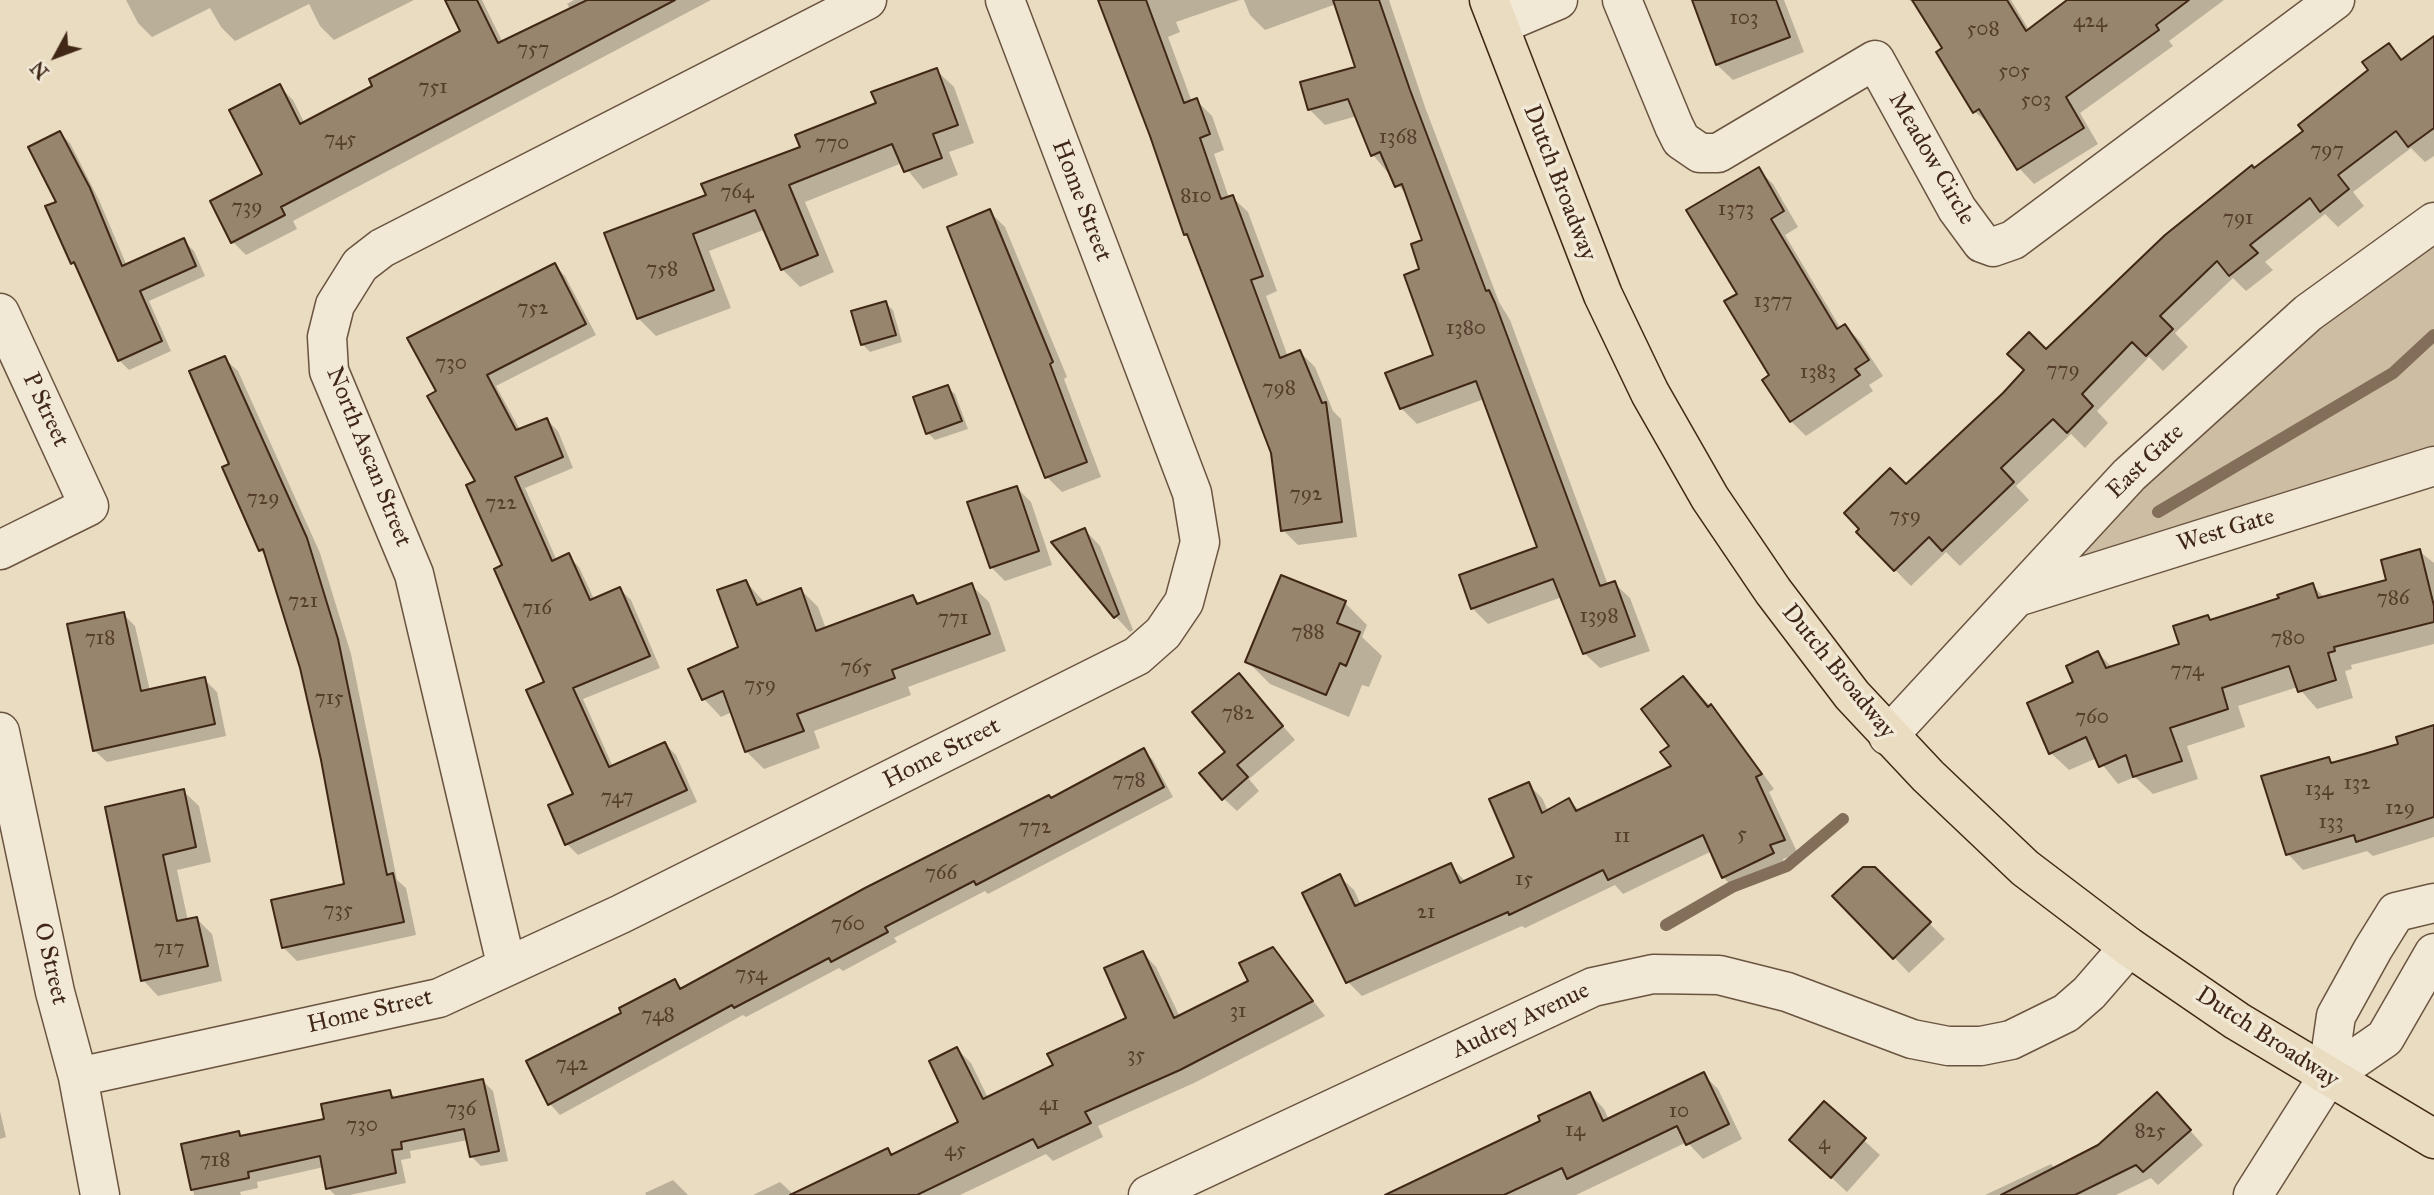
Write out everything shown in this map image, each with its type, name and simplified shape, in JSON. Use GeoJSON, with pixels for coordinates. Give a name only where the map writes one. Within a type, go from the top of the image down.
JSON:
{"type":"FeatureCollection","features":[{"type":"Feature","properties":{"kind":"main road","name":"Dutch Broadway"},"geometry":{"type":"LineString","coordinates":[[1494,13],[1603,295],[1650,393],[1710,498],[1773,592],[1835,673],[1888,736],[2025,867],[2129,947],[2236,1021],[2327,1078],[2434,1139]]}},
{"type":"Feature","properties":{"kind":"street","name":"North Ascan Street"},"geometry":{"type":"LineString","coordinates":[[506,964],[414,574],[329,370],[327,337],[335,305],[360,265],[382,248],[867,0]]}},
{"type":"Feature","properties":{"kind":"street","name":"Home Street"},"geometry":{"type":"LineString","coordinates":[[78,1077],[439,998],[506,964],[621,914],[1136,656],[1163,634],[1184,601],[1200,542],[1192,493],[1005,0]]}},
{"type":"Feature","properties":{"kind":"street"},"geometry":{"type":"LineString","coordinates":[[1494,13],[1558,0]]}},
{"type":"Feature","properties":{"kind":"street","name":"Meadow Circle"},"geometry":{"type":"LineString","coordinates":[[1622,0],[1681,140],[1700,153],[1718,153],[1875,60],[1957,209],[1982,243],[1993,247],[2013,240],[2335,0]]}},
{"type":"Feature","properties":{"kind":"street","name":"East Gate"},"geometry":{"type":"LineString","coordinates":[[1888,736],[2129,475],[2290,328],[2434,222]]}},
{"type":"Feature","properties":{"kind":"street","name":"P Street"},"geometry":{"type":"LineString","coordinates":[[0,313],[89,506],[0,550]]}},
{"type":"Feature","properties":{"kind":"street","name":"West Gate"},"geometry":{"type":"LineString","coordinates":[[2018,597],[2434,466]]}},
{"type":"Feature","properties":{"kind":"street","name":"O Street"},"geometry":{"type":"LineString","coordinates":[[0,732],[55,992],[78,1077],[100,1195]]}},
{"type":"Feature","properties":{"kind":"street"},"geometry":{"type":"LineString","coordinates":[[2327,1078],[2336,1016],[2396,912],[2434,903]]}},
{"type":"Feature","properties":{"kind":"street","name":"Audrey Avenue"},"geometry":{"type":"LineString","coordinates":[[1148,1195],[1593,987],[1653,974],[1719,975],[1787,992],[1912,1039],[1948,1046],[1981,1046],[2011,1040],[2066,1013],[2089,993],[2129,947]]}},
{"type":"Feature","properties":{"kind":"street"},"geometry":{"type":"LineString","coordinates":[[2253,1195],[2327,1078],[2385,1038],[2434,953]]}},
{"type":"Feature","properties":{"kind":"shaded area"},"geometry":{"type":"Polygon","coordinates":[[[2434,238],[2434,451],[2049,575],[2318,321],[2434,238]]]}},
{"type":"Feature","properties":{"kind":"building"},"geometry":{"type":"Polygon","coordinates":[[[445,0],[477,0],[498,43],[587,0],[675,0],[281,207],[285,215],[231,243],[210,201],[262,174],[229,110],[280,84],[300,124],[372,86],[369,79],[460,31],[445,0]]]}},
{"type":"Feature","properties":{"kind":"building"},"geometry":{"type":"Polygon","coordinates":[[[1098,0],[1146,0],[1184,103],[1197,98],[1210,134],[1200,138],[1221,199],[1233,195],[1263,276],[1251,280],[1280,358],[1300,350],[1322,403],[1326,402],[1342,522],[1281,531],[1271,453],[1187,234],[1184,235],[1098,0]]]}},
{"type":"Feature","properties":{"kind":"building"},"geometry":{"type":"Polygon","coordinates":[[[1333,0],[1379,0],[1410,90],[1486,291],[1489,290],[1495,303],[1600,586],[1615,581],[1635,636],[1583,654],[1553,579],[1471,609],[1459,575],[1537,547],[1476,381],[1400,409],[1385,373],[1433,355],[1404,275],[1419,269],[1411,244],[1422,240],[1402,184],[1395,187],[1380,152],[1371,156],[1348,99],[1308,110],[1300,82],[1355,67],[1333,0]]]}},
{"type":"Feature","properties":{"kind":"building"},"geometry":{"type":"Polygon","coordinates":[[[1692,0],[1776,0],[1790,37],[1716,65],[1692,0]]]}},
{"type":"Feature","properties":{"kind":"building"},"geometry":{"type":"Polygon","coordinates":[[[1912,0],[2007,0],[2026,31],[2067,0],[2189,0],[2156,25],[2159,30],[2066,97],[2084,128],[2017,170],[1979,109],[1973,113],[1936,52],[1942,48],[1912,0]]]}},
{"type":"Feature","properties":{"kind":"building"},"geometry":{"type":"Polygon","coordinates":[[[2434,36],[2434,128],[2408,147],[2396,131],[2338,175],[2349,189],[2320,212],[2310,198],[2250,245],[2258,253],[2229,276],[2217,261],[2160,316],[2173,329],[2146,356],[2132,342],[2082,394],[2093,406],[2067,433],[2053,419],[2001,468],[2014,482],[1942,551],[1929,537],[1894,571],[1856,532],[1859,529],[1844,513],[1890,468],[1906,484],[2003,393],[2024,370],[2007,354],[2029,332],[2046,349],[2165,235],[2252,165],[2254,168],[2303,131],[2298,125],[2368,70],[2362,62],[2389,43],[2401,60],[2434,36]]]}},
{"type":"Feature","properties":{"kind":"building"},"geometry":{"type":"Polygon","coordinates":[[[937,68],[958,125],[933,134],[942,158],[904,172],[892,144],[789,185],[818,255],[781,270],[755,210],[693,234],[714,290],[637,319],[604,233],[706,195],[701,184],[800,147],[795,135],[876,103],[871,92],[937,68]]]}},
{"type":"Feature","properties":{"kind":"building"},"geometry":{"type":"Polygon","coordinates":[[[60,131],[90,188],[122,266],[184,238],[196,266],[140,291],[162,341],[118,361],[74,262],[71,264],[45,206],[56,202],[28,147],[60,131]]]}},
{"type":"Feature","properties":{"kind":"building"},"geometry":{"type":"Polygon","coordinates":[[[1759,167],[1784,211],[1771,219],[1837,329],[1845,324],[1869,360],[1855,369],[1860,375],[1790,422],[1762,380],[1769,375],[1724,301],[1737,294],[1686,210],[1759,167]]]}},
{"type":"Feature","properties":{"kind":"building"},"geometry":{"type":"Polygon","coordinates":[[[990,209],[1053,362],[1050,364],[1087,462],[1045,478],[947,227],[990,209]]]}},
{"type":"Feature","properties":{"kind":"building"},"geometry":{"type":"Polygon","coordinates":[[[555,263],[586,324],[487,375],[516,430],[547,418],[563,457],[515,477],[552,561],[569,553],[590,600],[620,587],[650,656],[573,688],[609,767],[665,742],[687,790],[565,845],[548,805],[573,794],[526,690],[544,682],[494,569],[502,565],[466,485],[475,481],[427,396],[436,391],[407,338],[555,263]]]}},
{"type":"Feature","properties":{"kind":"building"},"geometry":{"type":"Polygon","coordinates":[[[886,301],[896,335],[861,345],[851,311],[886,301]]]}},
{"type":"Feature","properties":{"kind":"building"},"geometry":{"type":"Polygon","coordinates":[[[225,356],[307,538],[338,639],[387,875],[393,873],[404,922],[282,948],[271,900],[344,884],[321,760],[300,668],[263,549],[259,551],[222,467],[229,464],[189,371],[225,356]]]}},
{"type":"Feature","properties":{"kind":"building"},"geometry":{"type":"Polygon","coordinates":[[[948,385],[962,421],[926,434],[913,397],[948,385]]]}},
{"type":"Feature","properties":{"kind":"building"},"geometry":{"type":"Polygon","coordinates":[[[1017,486],[1039,551],[990,568],[967,502],[1017,486]]]}},
{"type":"Feature","properties":{"kind":"building"},"geometry":{"type":"Polygon","coordinates":[[[1085,528],[1119,614],[1114,618],[1051,542],[1085,528]]]}},
{"type":"Feature","properties":{"kind":"building"},"geometry":{"type":"Polygon","coordinates":[[[2420,549],[2434,606],[2434,622],[2334,647],[2335,651],[2328,653],[2336,680],[2298,692],[2289,666],[2222,688],[2228,709],[2170,728],[2182,761],[2133,777],[2126,755],[2099,767],[2086,737],[2049,754],[2027,703],[2073,682],[2066,666],[2098,651],[2106,668],[2179,644],[2173,626],[2208,615],[2210,620],[2279,598],[2277,595],[2313,583],[2318,598],[2386,580],[2381,560],[2420,549]]]}},
{"type":"Feature","properties":{"kind":"building"},"geometry":{"type":"Polygon","coordinates":[[[1281,575],[1346,601],[1337,623],[1360,632],[1346,666],[1340,663],[1326,695],[1245,662],[1281,575]]]}},
{"type":"Feature","properties":{"kind":"building"},"geometry":{"type":"Polygon","coordinates":[[[746,580],[757,605],[801,588],[816,631],[913,595],[917,604],[972,583],[990,634],[892,670],[895,678],[797,714],[804,731],[745,752],[723,691],[702,700],[688,669],[738,647],[717,590],[746,580]]]}},
{"type":"Feature","properties":{"kind":"building"},"geometry":{"type":"Polygon","coordinates":[[[124,612],[141,691],[205,677],[215,724],[93,751],[67,624],[124,612]]]}},
{"type":"Feature","properties":{"kind":"building"},"geometry":{"type":"Polygon","coordinates":[[[1239,673],[1283,726],[1237,765],[1248,777],[1222,800],[1199,773],[1225,752],[1192,712],[1239,673]]]}},
{"type":"Feature","properties":{"kind":"building"},"geometry":{"type":"Polygon","coordinates":[[[1683,676],[1708,707],[1711,704],[1762,774],[1756,777],[1785,840],[1770,845],[1774,853],[1722,878],[1703,835],[1608,880],[1603,870],[1509,915],[1508,912],[1346,983],[1302,893],[1340,874],[1355,906],[1451,863],[1460,883],[1514,857],[1489,799],[1529,782],[1542,813],[1569,798],[1576,811],[1671,766],[1660,752],[1669,746],[1641,709],[1683,676]]]}},
{"type":"Feature","properties":{"kind":"building"},"geometry":{"type":"Polygon","coordinates":[[[2434,725],[2434,817],[2356,842],[2354,835],[2286,855],[2261,776],[2329,757],[2331,763],[2398,744],[2396,737],[2434,725]]]}},
{"type":"Feature","properties":{"kind":"building"},"geometry":{"type":"Polygon","coordinates":[[[1144,748],[1164,787],[976,885],[974,881],[885,927],[888,932],[831,962],[829,958],[734,1008],[732,1005],[548,1105],[526,1061],[621,1013],[619,1008],[675,979],[680,989],[865,888],[1049,795],[1051,798],[1144,748]]]}},
{"type":"Feature","properties":{"kind":"building"},"geometry":{"type":"Polygon","coordinates":[[[184,789],[196,847],[163,855],[177,921],[197,917],[208,966],[141,981],[105,807],[184,789]]]}},
{"type":"Feature","properties":{"kind":"building"},"geometry":{"type":"Polygon","coordinates":[[[1863,867],[1875,867],[1931,922],[1893,959],[1832,896],[1863,867]]]}},
{"type":"Feature","properties":{"kind":"building"},"geometry":{"type":"Polygon","coordinates":[[[1273,947],[1313,1001],[1180,1070],[1085,1112],[1091,1123],[1038,1148],[1033,1139],[917,1195],[790,1195],[888,1148],[891,1155],[958,1122],[929,1061],[957,1047],[983,1099],[1053,1065],[1047,1054],[1126,1018],[1104,968],[1143,951],[1174,1018],[1248,981],[1239,963],[1273,947]]]}},
{"type":"Feature","properties":{"kind":"building"},"geometry":{"type":"Polygon","coordinates":[[[1704,1072],[1729,1124],[1686,1145],[1677,1126],[1567,1179],[1562,1168],[1504,1195],[1385,1195],[1540,1121],[1538,1116],[1590,1092],[1603,1121],[1704,1072]]]}},
{"type":"Feature","properties":{"kind":"building"},"geometry":{"type":"Polygon","coordinates":[[[483,1079],[499,1151],[470,1157],[464,1129],[401,1142],[402,1149],[392,1150],[396,1173],[326,1189],[320,1156],[248,1172],[249,1178],[191,1190],[181,1144],[239,1131],[240,1136],[324,1119],[321,1104],[390,1090],[392,1098],[483,1079]]]}},
{"type":"Feature","properties":{"kind":"building"},"geometry":{"type":"Polygon","coordinates":[[[2157,1092],[2191,1130],[2143,1172],[2136,1165],[2075,1195],[2001,1195],[2098,1145],[2157,1092]]]}},
{"type":"Feature","properties":{"kind":"building"},"geometry":{"type":"Polygon","coordinates":[[[1824,1101],[1866,1138],[1831,1178],[1789,1140],[1824,1101]]]}},
{"type":"Feature","properties":{"kind":"waterway"},"geometry":{"type":"LineString","coordinates":[[2158,512],[2393,373],[2434,335]]}},
{"type":"Feature","properties":{"kind":"waterway"},"geometry":{"type":"LineString","coordinates":[[1666,925],[1732,887],[1787,866],[1843,819]]}}]}
